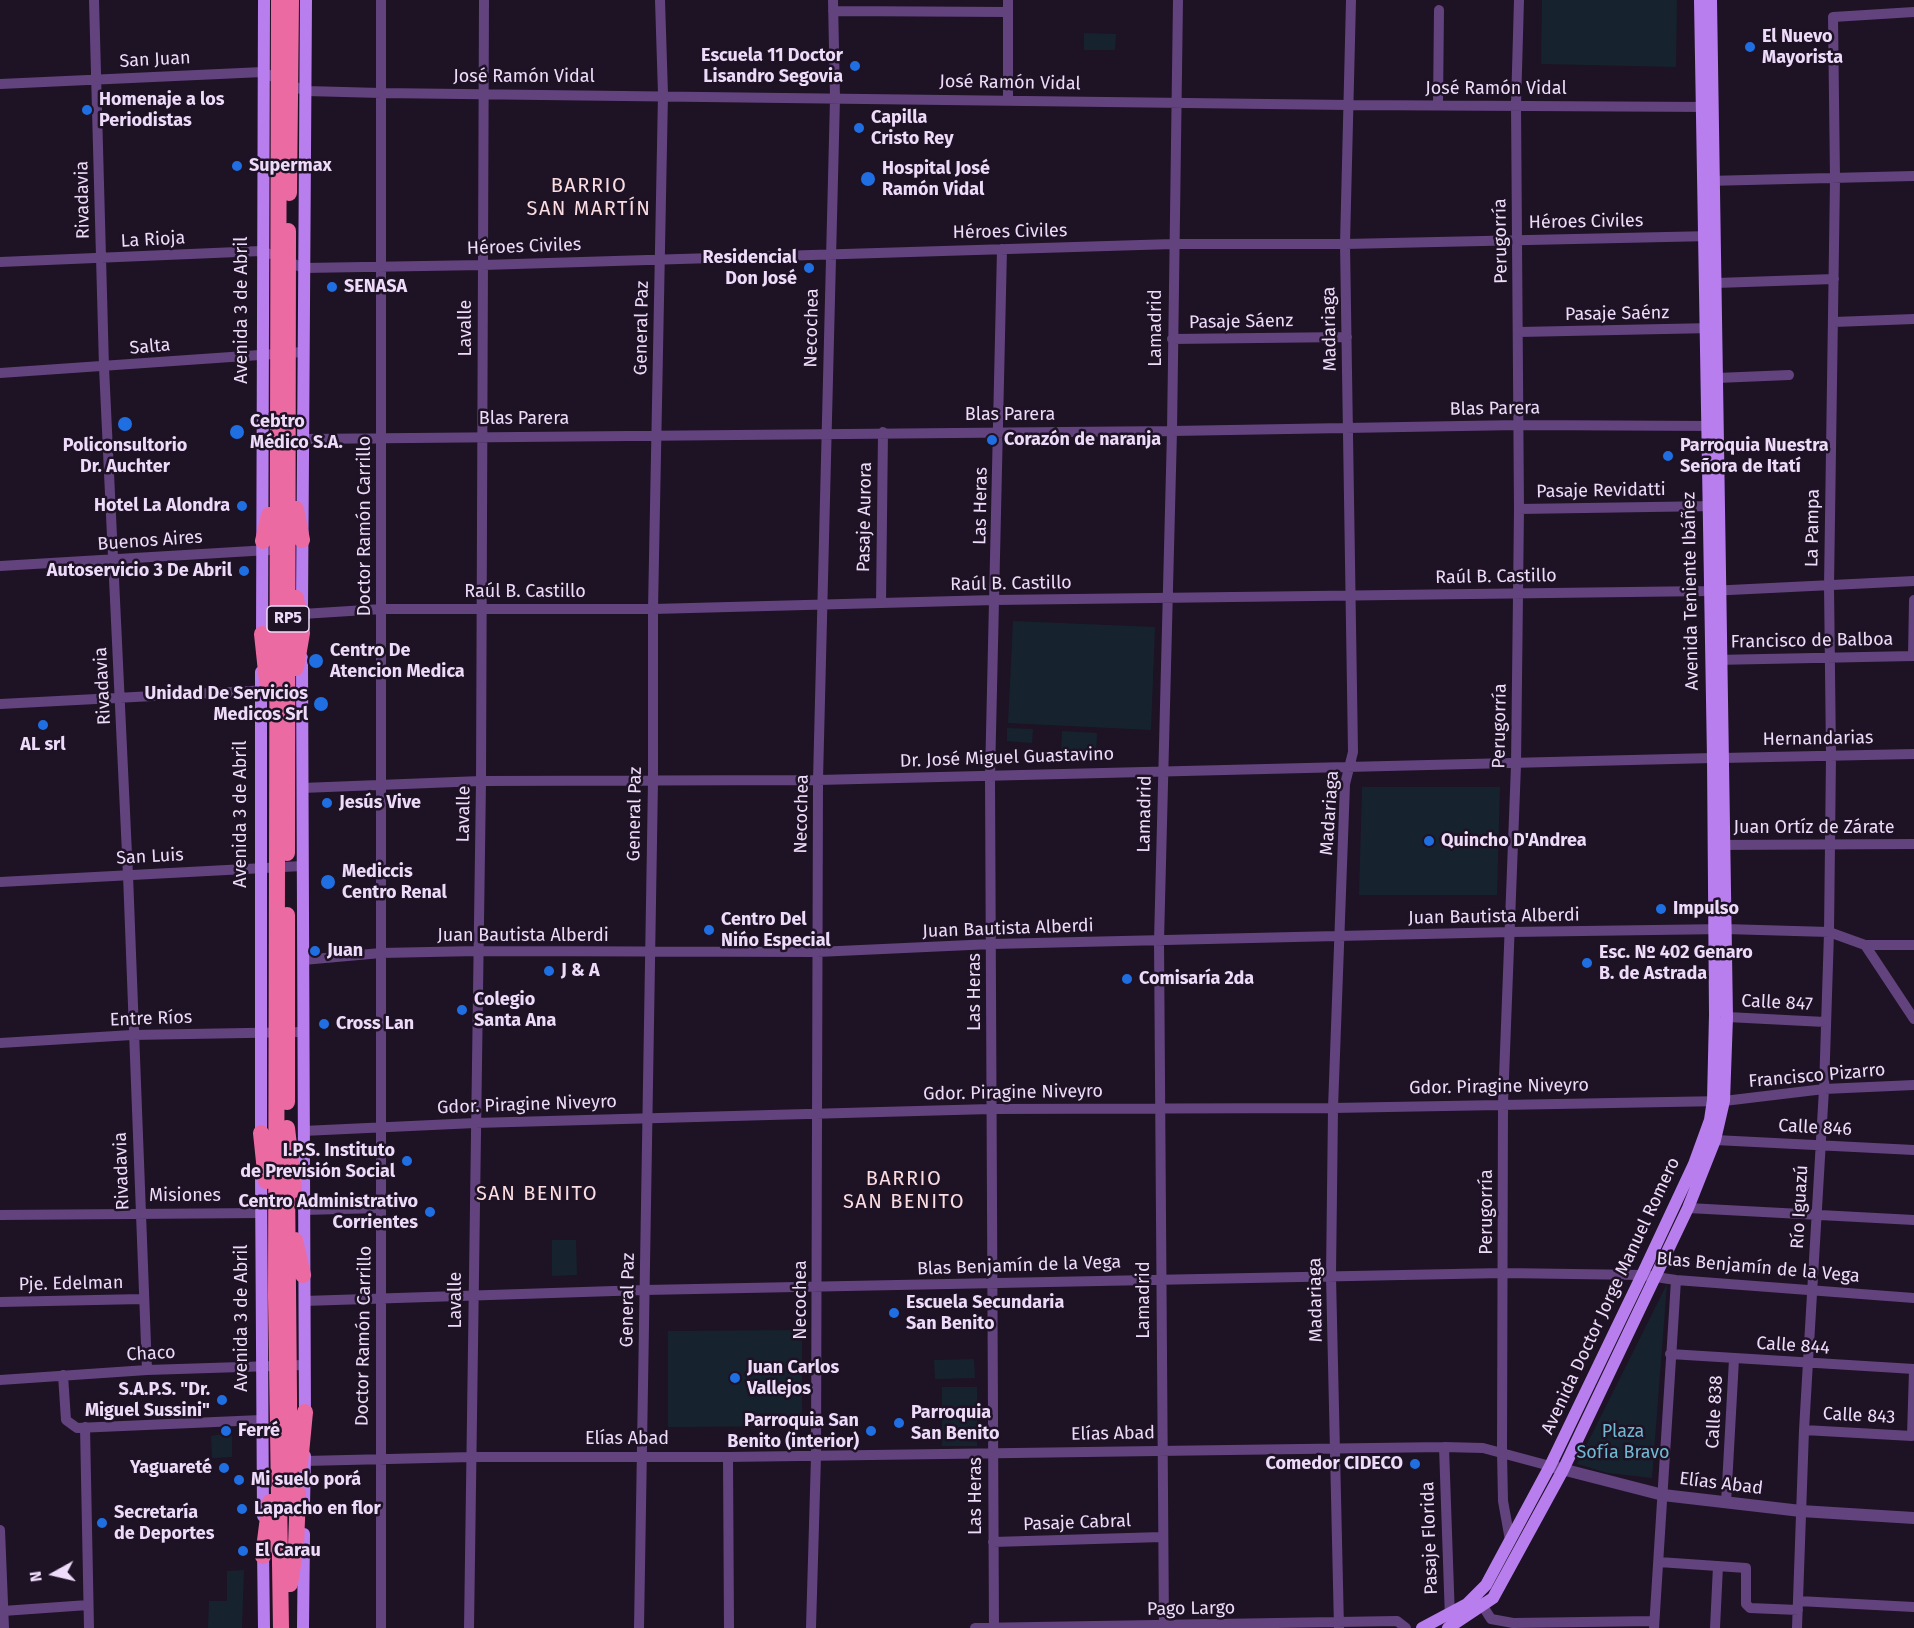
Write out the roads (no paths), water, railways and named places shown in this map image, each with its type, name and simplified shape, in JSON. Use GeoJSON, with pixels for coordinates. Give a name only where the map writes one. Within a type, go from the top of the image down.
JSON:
{"type":"FeatureCollection","features":[{"type":"Feature","properties":{"kind":"highway","name":"Avenida 3 de Abril"},"geometry":{"type":"LineString","coordinates":[[279,0],[292,86]]}},
{"type":"Feature","properties":{"kind":"highway","name":"Avenida 3 de Abril"},"geometry":{"type":"LineString","coordinates":[[282,406],[283,260],[292,86],[291,0]]}},
{"type":"Feature","properties":{"kind":"highway"},"geometry":{"type":"LineString","coordinates":[[282,406],[269,516],[284,547],[296,595],[302,633],[282,689],[289,792]]}},
{"type":"Feature","properties":{"kind":"highway"},"geometry":{"type":"LineString","coordinates":[[282,406],[295,466],[296,514],[284,547]]}},
{"type":"Feature","properties":{"kind":"highway","name":"Avenida 3 de Abril"},"geometry":{"type":"LineString","coordinates":[[282,689],[284,547]]}},
{"type":"Feature","properties":{"kind":"highway"},"geometry":{"type":"LineString","coordinates":[[262,634],[282,689],[289,792]]}},
{"type":"Feature","properties":{"kind":"highway","name":"Avenida 3 de Abril"},"geometry":{"type":"LineString","coordinates":[[289,792],[281,867],[282,1032],[276,1296],[281,1367],[290,1628]]}},
{"type":"Feature","properties":{"kind":"highway","name":"Avenida 3 de Abril"},"geometry":{"type":"LineString","coordinates":[[281,1628],[281,1367],[295,1130],[282,1032]]}},
{"type":"Feature","properties":{"kind":"highway"},"geometry":{"type":"LineString","coordinates":[[295,1130],[295,1245],[303,1275]]}},
{"type":"Feature","properties":{"kind":"highway"},"geometry":{"type":"LineString","coordinates":[[261,1133],[276,1296]]}},
{"type":"Feature","properties":{"kind":"highway"},"geometry":{"type":"LineString","coordinates":[[263,1556],[271,1491],[281,1367]]}},
{"type":"Feature","properties":{"kind":"highway"},"geometry":{"type":"LineString","coordinates":[[290,1584],[296,1546],[300,1448],[305,1412]]}},
{"type":"Feature","properties":{"kind":"main road","name":"Avenida 3 de Abril"},"geometry":{"type":"LineString","coordinates":[[264,0],[263,72],[283,260]]}},
{"type":"Feature","properties":{"kind":"main road","name":"Avenida 3 de Abril"},"geometry":{"type":"LineString","coordinates":[[302,633],[302,614],[284,547],[282,353],[283,260],[292,86],[306,0]]}},
{"type":"Feature","properties":{"kind":"main road","name":"Avenida Teniente Ibáñez"},"geometry":{"type":"LineString","coordinates":[[1700,0],[1709,181],[1720,929]]}},
{"type":"Feature","properties":{"kind":"main road","name":"Avenida Teniente Ibáñez"},"geometry":{"type":"LineString","coordinates":[[1707,107],[1712,0]]}},
{"type":"Feature","properties":{"kind":"main road","name":"Avenida Teniente Ibáñez"},"geometry":{"type":"LineString","coordinates":[[1710,236],[1716,283],[1710,328],[1717,378],[1712,426]]}},
{"type":"Feature","properties":{"kind":"main road","name":"Avenida 3 de Abril"},"geometry":{"type":"LineString","coordinates":[[262,634],[284,547],[302,439],[282,353]]}},
{"type":"Feature","properties":{"kind":"main road","name":"Avenida 3 de Abril"},"geometry":{"type":"LineString","coordinates":[[282,689],[281,867],[303,960],[282,1032],[261,1133],[262,1213],[281,1367],[305,1412],[303,1628]]}},
{"type":"Feature","properties":{"kind":"main road","name":"Avenida Doctor Jorge Manuel Romero"},"geometry":{"type":"LineString","coordinates":[[1422,1628],[1450,1624],[1501,1585],[1563,1470],[1688,1208],[1715,1140],[1727,1017],[1720,929]]}},
{"type":"Feature","properties":{"kind":"main road","name":"Avenida Doctor Jorge Manuel Romero"},"geometry":{"type":"LineString","coordinates":[[1480,1601],[1486,1585],[1550,1466],[1642,1275],[1694,1164],[1718,1100],[1720,929]]}},
{"type":"Feature","properties":{"kind":"main road","name":"Avenida 3 de Abril"},"geometry":{"type":"LineString","coordinates":[[264,1628],[261,1420],[304,1301],[303,1210],[295,1130]]}},
{"type":"Feature","properties":{"kind":"street","name":"Rivadavia"},"geometry":{"type":"LineString","coordinates":[[94,0],[98,79],[104,367],[128,874],[132,1035],[147,1370]]}},
{"type":"Feature","properties":{"kind":"street","name":"Doctor Ramón Carrillo"},"geometry":{"type":"LineString","coordinates":[[381,0],[383,267],[380,787],[382,1297],[379,1458],[381,1628]]}},
{"type":"Feature","properties":{"kind":"street","name":"Lavalle"},"geometry":{"type":"LineString","coordinates":[[470,1628],[472,1294],[481,781],[484,0]]}},
{"type":"Feature","properties":{"kind":"street","name":"General Paz"},"geometry":{"type":"LineString","coordinates":[[639,1628],[653,781],[653,609],[663,94],[660,0]]}},
{"type":"Feature","properties":{"kind":"street","name":"Lamadrid"},"geometry":{"type":"LineString","coordinates":[[1164,1627],[1159,941],[1172,431],[1178,0]]}},
{"type":"Feature","properties":{"kind":"street","name":"Madariaga"},"geometry":{"type":"LineString","coordinates":[[1339,1626],[1331,1276],[1333,1108],[1345,783],[1353,752],[1345,244],[1351,0]]}},
{"type":"Feature","properties":{"kind":"street","name":"Perugorría"},"geometry":{"type":"LineString","coordinates":[[1510,1540],[1503,1501],[1502,1453],[1503,1103],[1516,765],[1519,332],[1516,105],[1519,0]]}},
{"type":"Feature","properties":{"kind":"street"},"geometry":{"type":"LineString","coordinates":[[833,5],[1008,6],[1008,99]]}},
{"type":"Feature","properties":{"kind":"street","name":"Necochea"},"geometry":{"type":"LineString","coordinates":[[811,1628],[818,1288],[818,780],[835,98],[833,5]]}},
{"type":"Feature","properties":{"kind":"street"},"geometry":{"type":"LineString","coordinates":[[1438,104],[1439,10]]}},
{"type":"Feature","properties":{"kind":"street","name":"La Pampa"},"geometry":{"type":"LineString","coordinates":[[1829,932],[1831,755],[1829,586],[1835,179],[1833,17],[1914,12]]}},
{"type":"Feature","properties":{"kind":"street","name":"San Juan"},"geometry":{"type":"LineString","coordinates":[[0,84],[263,72]]}},
{"type":"Feature","properties":{"kind":"street"},"geometry":{"type":"LineString","coordinates":[[263,72],[292,86]]}},
{"type":"Feature","properties":{"kind":"street","name":"José Ramón Vidal"},"geometry":{"type":"LineString","coordinates":[[292,86],[381,93],[485,92],[1348,105],[1707,107]]}},
{"type":"Feature","properties":{"kind":"street"},"geometry":{"type":"LineString","coordinates":[[1709,181],[1914,176]]}},
{"type":"Feature","properties":{"kind":"street","name":"Héroes Civiles"},"geometry":{"type":"LineString","coordinates":[[283,260],[383,267],[1173,244],[1345,244],[1710,236]]}},
{"type":"Feature","properties":{"kind":"street","name":"Las Heras"},"geometry":{"type":"LineString","coordinates":[[994,1628],[990,777],[1002,249]]}},
{"type":"Feature","properties":{"kind":"street","name":"La Rioja"},"geometry":{"type":"LineString","coordinates":[[0,262],[100,259],[283,260]]}},
{"type":"Feature","properties":{"kind":"street"},"geometry":{"type":"LineString","coordinates":[[1716,283],[1834,279]]}},
{"type":"Feature","properties":{"kind":"street"},"geometry":{"type":"LineString","coordinates":[[1834,322],[1914,319]]}},
{"type":"Feature","properties":{"kind":"street","name":"Pasaje Saénz"},"geometry":{"type":"LineString","coordinates":[[1519,332],[1710,328]]}},
{"type":"Feature","properties":{"kind":"street","name":"Pasaje Sáenz"},"geometry":{"type":"LineString","coordinates":[[1172,339],[1347,337]]}},
{"type":"Feature","properties":{"kind":"street","name":"Salta"},"geometry":{"type":"LineString","coordinates":[[0,373],[282,353]]}},
{"type":"Feature","properties":{"kind":"street"},"geometry":{"type":"LineString","coordinates":[[1717,378],[1789,375]]}},
{"type":"Feature","properties":{"kind":"street","name":"Blas Parera"},"geometry":{"type":"LineString","coordinates":[[302,439],[826,432],[1172,431],[1519,425],[1712,426]]}},
{"type":"Feature","properties":{"kind":"street","name":"Pasaje Aurora"},"geometry":{"type":"LineString","coordinates":[[881,603],[883,432]]}},
{"type":"Feature","properties":{"kind":"street","name":"Pasaje Revidatti"},"geometry":{"type":"LineString","coordinates":[[1519,509],[1713,506]]}},
{"type":"Feature","properties":{"kind":"street","name":"Buenos Aires"},"geometry":{"type":"LineString","coordinates":[[0,566],[284,547]]}},
{"type":"Feature","properties":{"kind":"street","name":"Raúl B. Castillo"},"geometry":{"type":"LineString","coordinates":[[302,614],[382,609],[653,609],[995,600],[1168,600],[1714,591],[1914,581]]}},
{"type":"Feature","properties":{"kind":"street"},"geometry":{"type":"LineString","coordinates":[[1913,656],[1914,600]]}},
{"type":"Feature","properties":{"kind":"street","name":"Francisco de Balboa"},"geometry":{"type":"LineString","coordinates":[[1716,659],[1913,656]]}},
{"type":"Feature","properties":{"kind":"street"},"geometry":{"type":"LineString","coordinates":[[0,704],[282,689]]}},
{"type":"Feature","properties":{"kind":"street","name":"Hernandarias"},"geometry":{"type":"LineString","coordinates":[[1717,758],[1914,754]]}},
{"type":"Feature","properties":{"kind":"street","name":"Dr. José Miguel Guastavino"},"geometry":{"type":"LineString","coordinates":[[289,792],[481,781],[990,777],[1162,770],[1516,765],[1717,758]]}},
{"type":"Feature","properties":{"kind":"street","name":"Juan Ortíz de Zárate"},"geometry":{"type":"LineString","coordinates":[[1719,845],[1914,843]]}},
{"type":"Feature","properties":{"kind":"street","name":"San Luis"},"geometry":{"type":"LineString","coordinates":[[0,882],[281,867]]}},
{"type":"Feature","properties":{"kind":"street","name":"Juan Bautista Alberdi"},"geometry":{"type":"LineString","coordinates":[[303,960],[381,953],[817,952],[992,944],[1720,929],[1829,932],[1865,945],[1914,945]]}},
{"type":"Feature","properties":{"kind":"street","name":"Río Iguazú"},"geometry":{"type":"LineString","coordinates":[[1797,1628],[1811,1290],[1824,1089],[1829,932]]}},
{"type":"Feature","properties":{"kind":"street"},"geometry":{"type":"LineString","coordinates":[[1865,945],[1914,1019]]}},
{"type":"Feature","properties":{"kind":"street","name":"Calle 847"},"geometry":{"type":"LineString","coordinates":[[1727,1017],[1825,1022]]}},
{"type":"Feature","properties":{"kind":"street","name":"Entre Ríos"},"geometry":{"type":"LineString","coordinates":[[0,1043],[132,1035],[282,1032]]}},
{"type":"Feature","properties":{"kind":"street","name":"Francisco Pizarro"},"geometry":{"type":"LineString","coordinates":[[1718,1100],[1824,1089],[1914,1085]]}},
{"type":"Feature","properties":{"kind":"street","name":"Gdor. Piragine Niveyro"},"geometry":{"type":"LineString","coordinates":[[295,1130],[991,1109],[1333,1108],[1718,1100]]}},
{"type":"Feature","properties":{"kind":"street","name":"Calle 846"},"geometry":{"type":"LineString","coordinates":[[1715,1140],[1914,1150]]}},
{"type":"Feature","properties":{"kind":"street"},"geometry":{"type":"LineString","coordinates":[[303,1210],[381,1208]]}},
{"type":"Feature","properties":{"kind":"street"},"geometry":{"type":"LineString","coordinates":[[1688,1208],[1914,1220]]}},
{"type":"Feature","properties":{"kind":"street","name":"Misiones"},"geometry":{"type":"LineString","coordinates":[[0,1215],[140,1212],[262,1213]]}},
{"type":"Feature","properties":{"kind":"street","name":"Blas Benjamín de la Vega"},"geometry":{"type":"LineString","coordinates":[[304,1301],[472,1294],[1503,1273],[1642,1275],[1676,1280],[1914,1298]]}},
{"type":"Feature","properties":{"kind":"street"},"geometry":{"type":"LineString","coordinates":[[1480,1601],[1491,1619],[1513,1625],[1654,1625],[1676,1280]]}},
{"type":"Feature","properties":{"kind":"street","name":"Pje. Edelman"},"geometry":{"type":"LineString","coordinates":[[0,1302],[143,1299]]}},
{"type":"Feature","properties":{"kind":"street","name":"Calle 844"},"geometry":{"type":"LineString","coordinates":[[1670,1354],[1809,1365],[1914,1370]]}},
{"type":"Feature","properties":{"kind":"street","name":"Calle 838"},"geometry":{"type":"LineString","coordinates":[[1726,1503],[1734,1359]]}},
{"type":"Feature","properties":{"kind":"street","name":"Chaco"},"geometry":{"type":"LineString","coordinates":[[0,1380],[147,1370],[281,1367]]}},
{"type":"Feature","properties":{"kind":"street","name":"Calle 843"},"geometry":{"type":"LineString","coordinates":[[1804,1430],[1912,1436],[1914,1370]]}},
{"type":"Feature","properties":{"kind":"street"},"geometry":{"type":"LineString","coordinates":[[63,1375],[66,1420],[77,1428],[261,1420]]}},
{"type":"Feature","properties":{"kind":"street"},"geometry":{"type":"LineString","coordinates":[[85,1427],[89,1628]]}},
{"type":"Feature","properties":{"kind":"street","name":"Pasaje Florida"},"geometry":{"type":"LineString","coordinates":[[1444,1447],[1450,1624]]}},
{"type":"Feature","properties":{"kind":"street","name":"Elías Abad"},"geometry":{"type":"LineString","coordinates":[[305,1461],[379,1458],[993,1455],[1483,1448],[1663,1495],[1801,1511],[1914,1518]]}},
{"type":"Feature","properties":{"kind":"street"},"geometry":{"type":"LineString","coordinates":[[728,1457],[729,1628]]}},
{"type":"Feature","properties":{"kind":"street"},"geometry":{"type":"LineString","coordinates":[[0,1530],[4,1628]]}},
{"type":"Feature","properties":{"kind":"street","name":"Pasaje Cabral"},"geometry":{"type":"LineString","coordinates":[[993,1542],[1162,1536]]}},
{"type":"Feature","properties":{"kind":"street"},"geometry":{"type":"LineString","coordinates":[[1659,1562],[1746,1568],[1746,1604],[1750,1608],[1798,1605],[1914,1607]]}},
{"type":"Feature","properties":{"kind":"street"},"geometry":{"type":"LineString","coordinates":[[1715,1628],[1718,1566]]}},
{"type":"Feature","properties":{"kind":"street"},"geometry":{"type":"LineString","coordinates":[[3,1611],[88,1605]]}},
{"type":"Feature","properties":{"kind":"street","name":"Pago Largo"},"geometry":{"type":"LineString","coordinates":[[975,1628],[1339,1626],[1397,1622],[1406,1628]]}},
{"type":"Feature","properties":{"kind":"place","name":"El Nuevo Mayorista"},"geometry":{"type":"Point","coordinates":[1750,47]}},
{"type":"Feature","properties":{"kind":"place","name":"Escuela 11 Doctor Lisandro Segovia"},"geometry":{"type":"Point","coordinates":[855,66]}},
{"type":"Feature","properties":{"kind":"place","name":"Homenaje a los Periodistas"},"geometry":{"type":"Point","coordinates":[87,110]}},
{"type":"Feature","properties":{"kind":"place","name":"Capilla Cristo Rey"},"geometry":{"type":"Point","coordinates":[859,128]}},
{"type":"Feature","properties":{"kind":"place","name":"Supermax"},"geometry":{"type":"Point","coordinates":[237,166]}},
{"type":"Feature","properties":{"kind":"place","name":"Hospital José Ramón Vidal"},"geometry":{"type":"Point","coordinates":[868,179]}},
{"type":"Feature","properties":{"kind":"place","name":"Residencial Don José"},"geometry":{"type":"Point","coordinates":[809,268]}},
{"type":"Feature","properties":{"kind":"place","name":"SENASA"},"geometry":{"type":"Point","coordinates":[332,287]}},
{"type":"Feature","properties":{"kind":"place","name":"Policonsultorio Dr. Auchter"},"geometry":{"type":"Point","coordinates":[125,424]}},
{"type":"Feature","properties":{"kind":"place","name":"Cebtro Médico S.A."},"geometry":{"type":"Point","coordinates":[237,432]}},
{"type":"Feature","properties":{"kind":"place","name":"Corazón de naranja"},"geometry":{"type":"Point","coordinates":[992,440]}},
{"type":"Feature","properties":{"kind":"place","name":"Parroquia Nuestra Señora de Itatí"},"geometry":{"type":"Point","coordinates":[1668,456]}},
{"type":"Feature","properties":{"kind":"place","name":"Hotel La Alondra"},"geometry":{"type":"Point","coordinates":[242,506]}},
{"type":"Feature","properties":{"kind":"place","name":"Autoservicio 3 De Abril"},"geometry":{"type":"Point","coordinates":[244,571]}},
{"type":"Feature","properties":{"kind":"place","name":"Centro De Atencion Medica"},"geometry":{"type":"Point","coordinates":[316,661]}},
{"type":"Feature","properties":{"kind":"place","name":"Unidad De Servicios Medicos Srl"},"geometry":{"type":"Point","coordinates":[321,704]}},
{"type":"Feature","properties":{"kind":"place","name":"AL srl"},"geometry":{"type":"Point","coordinates":[43,725]}},
{"type":"Feature","properties":{"kind":"place","name":"Jesús Vive"},"geometry":{"type":"Point","coordinates":[327,803]}},
{"type":"Feature","properties":{"kind":"place","name":"Quincho D'Andrea"},"geometry":{"type":"Point","coordinates":[1429,841]}},
{"type":"Feature","properties":{"kind":"place","name":"Mediccis Centro Renal"},"geometry":{"type":"Point","coordinates":[328,882]}},
{"type":"Feature","properties":{"kind":"place","name":"Impulso"},"geometry":{"type":"Point","coordinates":[1661,909]}},
{"type":"Feature","properties":{"kind":"place","name":"Centro Del Nińo Especial"},"geometry":{"type":"Point","coordinates":[709,930]}},
{"type":"Feature","properties":{"kind":"place","name":"Juan"},"geometry":{"type":"Point","coordinates":[315,951]}},
{"type":"Feature","properties":{"kind":"place","name":"Esc. Nº 402 Genaro B. de Astrada"},"geometry":{"type":"Point","coordinates":[1587,963]}},
{"type":"Feature","properties":{"kind":"place","name":"J & A"},"geometry":{"type":"Point","coordinates":[549,971]}},
{"type":"Feature","properties":{"kind":"place","name":"Comisaría 2da"},"geometry":{"type":"Point","coordinates":[1127,979]}},
{"type":"Feature","properties":{"kind":"place","name":"Colegio Santa Ana"},"geometry":{"type":"Point","coordinates":[462,1010]}},
{"type":"Feature","properties":{"kind":"place","name":"Cross Lan"},"geometry":{"type":"Point","coordinates":[324,1024]}},
{"type":"Feature","properties":{"kind":"place","name":"I.P.S. Instituto de Previsión Social"},"geometry":{"type":"Point","coordinates":[407,1161]}},
{"type":"Feature","properties":{"kind":"place","name":"Centro Administrativo Corrientes"},"geometry":{"type":"Point","coordinates":[430,1212]}},
{"type":"Feature","properties":{"kind":"place","name":"Escuela Secundaria San Benito"},"geometry":{"type":"Point","coordinates":[894,1313]}},
{"type":"Feature","properties":{"kind":"place","name":"Juan Carlos Vallejos"},"geometry":{"type":"Point","coordinates":[735,1378]}},
{"type":"Feature","properties":{"kind":"place","name":"S.A.P.S. \"Dr. Miguel Sussini\""},"geometry":{"type":"Point","coordinates":[222,1400]}},
{"type":"Feature","properties":{"kind":"place","name":"Parroquia San Benito"},"geometry":{"type":"Point","coordinates":[899,1423]}},
{"type":"Feature","properties":{"kind":"place","name":"Ferré"},"geometry":{"type":"Point","coordinates":[226,1431]}},
{"type":"Feature","properties":{"kind":"place","name":"Parroquia San Benito (interior)"},"geometry":{"type":"Point","coordinates":[871,1431]}},
{"type":"Feature","properties":{"kind":"place","name":"Comedor CIDECO"},"geometry":{"type":"Point","coordinates":[1415,1464]}},
{"type":"Feature","properties":{"kind":"place","name":"Yaguareté"},"geometry":{"type":"Point","coordinates":[224,1468]}},
{"type":"Feature","properties":{"kind":"place","name":"Mi suelo porá"},"geometry":{"type":"Point","coordinates":[239,1480]}},
{"type":"Feature","properties":{"kind":"place","name":"Lapacho en flor"},"geometry":{"type":"Point","coordinates":[242,1509]}},
{"type":"Feature","properties":{"kind":"place","name":"Secretaría de Deportes"},"geometry":{"type":"Point","coordinates":[102,1523]}},
{"type":"Feature","properties":{"kind":"place","name":"El Carau"},"geometry":{"type":"Point","coordinates":[243,1551]}},
{"type":"Feature","properties":{"kind":"district","name":"BARRIO SAN MARTÍN"},"geometry":{"type":"Point","coordinates":[589,198]}},
{"type":"Feature","properties":{"kind":"district","name":"BARRIO SAN BENITO"},"geometry":{"type":"Point","coordinates":[904,1190]}},
{"type":"Feature","properties":{"kind":"district","name":"SAN BENITO"},"geometry":{"type":"Point","coordinates":[537,1194]}},
{"type":"Feature","properties":{"kind":"park label","name":"Plaza Sofía Bravo"},"geometry":{"type":"Point","coordinates":[1623,1442]}}]}
